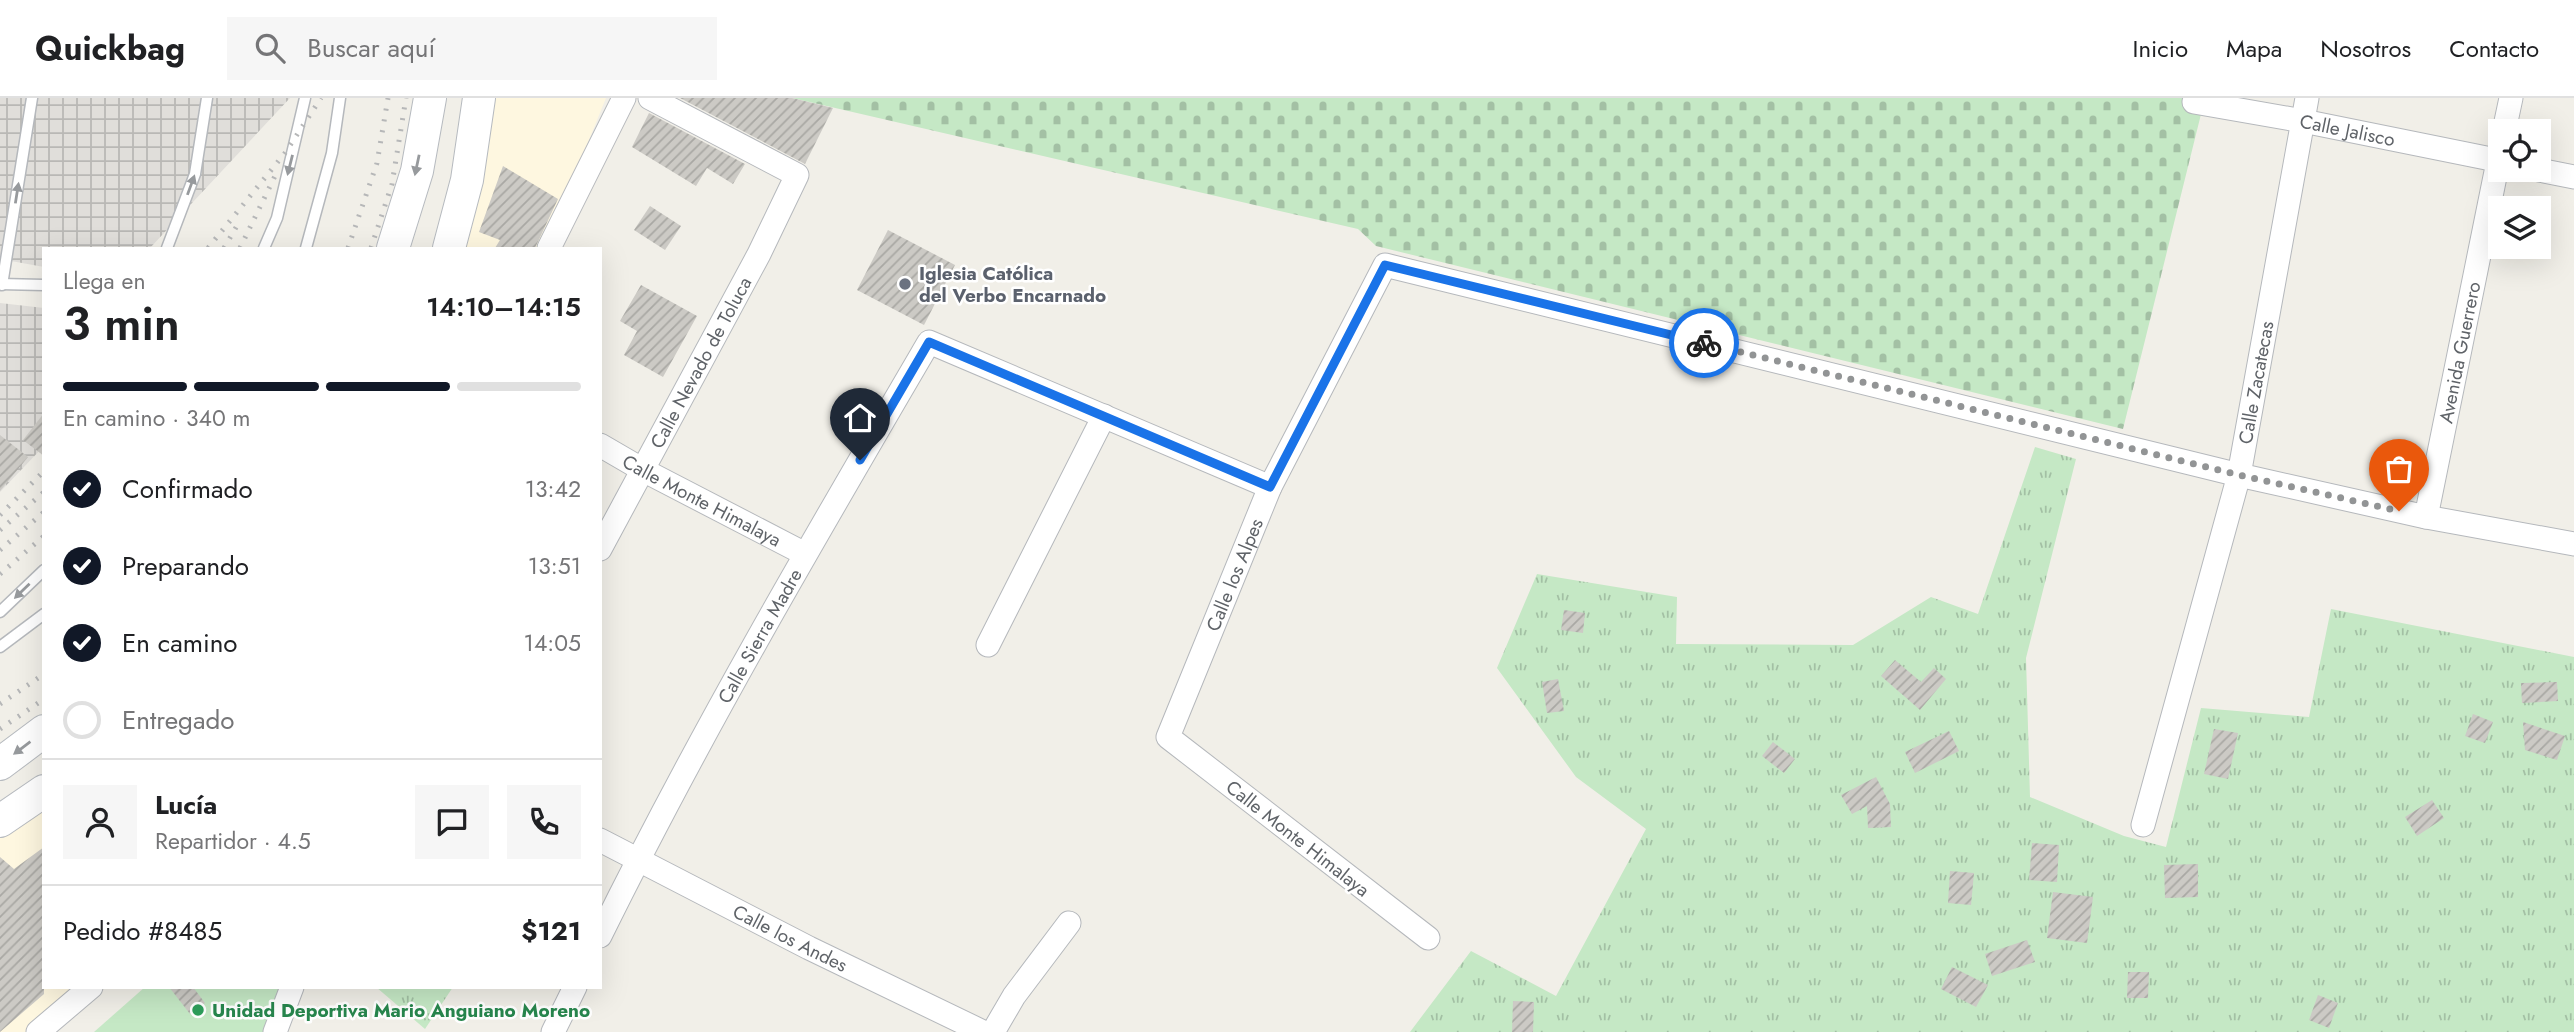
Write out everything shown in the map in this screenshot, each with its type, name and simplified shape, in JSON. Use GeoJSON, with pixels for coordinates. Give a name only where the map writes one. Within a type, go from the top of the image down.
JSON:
{"type":"FeatureCollection","features":[{"type":"Feature","properties":{"kind":"main road"},"geometry":{"type":"LineString","coordinates":[[393,247],[417,171],[430,98]]}},
{"type":"Feature","properties":{"kind":"main road"},"geometry":{"type":"LineString","coordinates":[[449,247],[467,180],[480,98]]}},
{"type":"Feature","properties":{"kind":"main road"},"geometry":{"type":"LineString","coordinates":[[0,764],[42,732]]}},
{"type":"Feature","properties":{"kind":"main road"},"geometry":{"type":"LineString","coordinates":[[0,821],[42,792]]}},
{"type":"Feature","properties":{"kind":"street"},"geometry":{"type":"LineString","coordinates":[[550,247],[624,98]]}},
{"type":"Feature","properties":{"kind":"street","name":"Calle Nevado de Toluca"},"geometry":{"type":"LineString","coordinates":[[602,546],[759,254],[797,174],[650,98]]}},
{"type":"Feature","properties":{"kind":"street","name":"Calle Zacatecas"},"geometry":{"type":"LineString","coordinates":[[2143,825],[2239,475],[2306,98]]}},
{"type":"Feature","properties":{"kind":"street"},"geometry":{"type":"LineString","coordinates":[[2507,119],[2511,98]]}},
{"type":"Feature","properties":{"kind":"street","name":"Calle Jalisco"},"geometry":{"type":"LineString","coordinates":[[2194,102],[2488,155]]}},
{"type":"Feature","properties":{"kind":"street"},"geometry":{"type":"LineString","coordinates":[[2551,172],[2574,177]]}},
{"type":"Feature","properties":{"kind":"street","name":"Avenida Guerrero"},"geometry":{"type":"LineString","coordinates":[[2426,517],[2495,182]]}},
{"type":"Feature","properties":{"kind":"street","name":"Calle los Alpes"},"geometry":{"type":"LineString","coordinates":[[1168,737],[1270,487],[1385,265],[2239,475]]}},
{"type":"Feature","properties":{"kind":"street","name":"Calle Sierra Madre"},"geometry":{"type":"LineString","coordinates":[[602,932],[638,859],[805,554],[929,342],[1104,416]]}},
{"type":"Feature","properties":{"kind":"street"},"geometry":{"type":"LineString","coordinates":[[988,645],[1104,416],[1270,487]]}},
{"type":"Feature","properties":{"kind":"street","name":"Calle Monte Himalaya"},"geometry":{"type":"LineString","coordinates":[[602,446],[805,554]]}},
{"type":"Feature","properties":{"kind":"street"},"geometry":{"type":"LineString","coordinates":[[2239,475],[2426,517],[2574,544]]}},
{"type":"Feature","properties":{"kind":"street","name":"Calle Monte Himalaya"},"geometry":{"type":"LineString","coordinates":[[1168,737],[1427,938]]}},
{"type":"Feature","properties":{"kind":"street","name":"Calle los Andes"},"geometry":{"type":"LineString","coordinates":[[602,841],[809,948],[982,1032]]}},
{"type":"Feature","properties":{"kind":"street"},"geometry":{"type":"LineString","coordinates":[[993,1032],[1014,996],[1069,923]]}},
{"type":"Feature","properties":{"kind":"street"},"geometry":{"type":"LineString","coordinates":[[38,1032],[89,989]]}},
{"type":"Feature","properties":{"kind":"street"},"geometry":{"type":"LineString","coordinates":[[275,1032],[291,989]]}},
{"type":"Feature","properties":{"kind":"street"},"geometry":{"type":"LineString","coordinates":[[553,1032],[574,989]]}},
{"type":"Feature","properties":{"kind":"lane"},"geometry":{"type":"LineString","coordinates":[[32,98],[1,284],[42,285]]}},
{"type":"Feature","properties":{"kind":"lane"},"geometry":{"type":"LineString","coordinates":[[167,247],[195,174],[207,98]]}},
{"type":"Feature","properties":{"kind":"lane"},"geometry":{"type":"LineString","coordinates":[[264,247],[277,218],[305,98]]}},
{"type":"Feature","properties":{"kind":"lane"},"geometry":{"type":"LineString","coordinates":[[306,247],[332,153],[340,98]]}},
{"type":"Feature","properties":{"kind":"lane"},"geometry":{"type":"LineString","coordinates":[[0,612],[42,572]]}},
{"type":"Feature","properties":{"kind":"lane"},"geometry":{"type":"LineString","coordinates":[[0,647],[42,616]]}},
{"type":"Feature","properties":{"kind":"shaded area"},"geometry":{"type":"Polygon","coordinates":[[[0,98],[290,98],[151,247],[42,247],[42,267],[0,259],[0,98]]]}},
{"type":"Feature","properties":{"kind":"shaded area"},"geometry":{"type":"Polygon","coordinates":[[[492,98],[606,98],[563,204],[541,247],[460,247],[492,98]]]}},
{"type":"Feature","properties":{"kind":"shaded area"},"geometry":{"type":"Polygon","coordinates":[[[0,303],[42,308],[42,448],[0,492],[0,303]]]}},
{"type":"Feature","properties":{"kind":"shaded area"},"geometry":{"type":"Polygon","coordinates":[[[42,800],[42,989],[80,989],[28,1032],[0,1032],[0,828],[42,800]]]}},
{"type":"Feature","properties":{"kind":"green space"},"geometry":{"type":"Polygon","coordinates":[[[792,98],[2205,98],[2123,429],[1376,246],[1358,229],[792,98]]]}},
{"type":"Feature","properties":{"kind":"green space"},"geometry":{"type":"Polygon","coordinates":[[[2035,447],[2076,459],[2026,658],[2030,797],[2124,836],[2166,847],[2201,708],[2309,717],[2331,609],[2574,657],[2574,1032],[1410,1032],[1471,951],[1556,996],[1646,829],[1576,777],[1497,668],[1537,574],[1677,597],[1676,644],[1853,645],[1931,597],[1978,614],[2035,447]]]}},
{"type":"Feature","properties":{"kind":"green space","name":"Unidad Deportiva Mario Anguiano Moreno"},"geometry":{"type":"Polygon","coordinates":[[[143,989],[284,989],[267,1032],[94,1032],[143,989]]]}},
{"type":"Feature","properties":{"kind":"green space"},"geometry":{"type":"Polygon","coordinates":[[[378,989],[452,989],[425,1029],[378,989]]]}},
{"type":"Feature","properties":{"kind":"building"},"geometry":{"type":"Polygon","coordinates":[[[680,98],[792,98],[833,108],[805,164],[680,98]]]}},
{"type":"Feature","properties":{"kind":"building"},"geometry":{"type":"Polygon","coordinates":[[[649,113],[745,164],[733,184],[707,168],[696,186],[632,147],[649,113]]]}},
{"type":"Feature","properties":{"kind":"building"},"geometry":{"type":"Polygon","coordinates":[[[503,166],[558,199],[535,247],[496,247],[500,240],[479,232],[503,166]]]}},
{"type":"Feature","properties":{"kind":"building"},"geometry":{"type":"Polygon","coordinates":[[[650,206],[681,226],[665,250],[634,230],[650,206]]]}},
{"type":"Feature","properties":{"kind":"building"},"geometry":{"type":"Polygon","coordinates":[[[888,230],[955,265],[924,325],[857,290],[888,230]]]}},
{"type":"Feature","properties":{"kind":"building"},"geometry":{"type":"Polygon","coordinates":[[[641,285],[697,316],[663,377],[624,355],[637,331],[620,321],[641,285]]]}},
{"type":"Feature","properties":{"kind":"building"},"geometry":{"type":"Polygon","coordinates":[[[42,416],[42,454],[23,440],[42,416]]]}},
{"type":"Feature","properties":{"kind":"building"},"geometry":{"type":"Polygon","coordinates":[[[0,435],[28,457],[0,491],[0,435]]]}},
{"type":"Feature","properties":{"kind":"building"},"geometry":{"type":"Polygon","coordinates":[[[1564,610],[1585,613],[1583,633],[1561,630],[1564,610]]]}},
{"type":"Feature","properties":{"kind":"building"},"geometry":{"type":"Polygon","coordinates":[[[1895,660],[1921,682],[1934,668],[1946,679],[1920,710],[1881,676],[1895,660]]]}},
{"type":"Feature","properties":{"kind":"building"},"geometry":{"type":"Polygon","coordinates":[[[1558,679],[1564,711],[1547,713],[1542,682],[1558,679]]]}},
{"type":"Feature","properties":{"kind":"building"},"geometry":{"type":"Polygon","coordinates":[[[2557,682],[2558,701],[2522,703],[2521,683],[2557,682]]]}},
{"type":"Feature","properties":{"kind":"building"},"geometry":{"type":"Polygon","coordinates":[[[2473,714],[2493,722],[2485,743],[2465,736],[2473,714]]]}},
{"type":"Feature","properties":{"kind":"building"},"geometry":{"type":"Polygon","coordinates":[[[2523,722],[2565,736],[2557,760],[2525,750],[2523,722]]]}},
{"type":"Feature","properties":{"kind":"building"},"geometry":{"type":"Polygon","coordinates":[[[2214,729],[2238,733],[2228,779],[2204,774],[2214,729]]]}},
{"type":"Feature","properties":{"kind":"building"},"geometry":{"type":"Polygon","coordinates":[[[1949,731],[1959,751],[1915,773],[1905,752],[1949,731]]]}},
{"type":"Feature","properties":{"kind":"building"},"geometry":{"type":"Polygon","coordinates":[[[1773,742],[1795,759],[1784,773],[1762,756],[1773,742]]]}},
{"type":"Feature","properties":{"kind":"building"},"geometry":{"type":"Polygon","coordinates":[[[1876,777],[1890,804],[1891,827],[1868,828],[1867,806],[1852,814],[1841,795],[1876,777]]]}},
{"type":"Feature","properties":{"kind":"building"},"geometry":{"type":"Polygon","coordinates":[[[2432,800],[2444,818],[2417,836],[2405,817],[2432,800]]]}},
{"type":"Feature","properties":{"kind":"building"},"geometry":{"type":"Polygon","coordinates":[[[2032,843],[2059,845],[2057,882],[2029,880],[2032,843]]]}},
{"type":"Feature","properties":{"kind":"building"},"geometry":{"type":"Polygon","coordinates":[[[42,848],[44,994],[0,1032],[0,857],[14,869],[42,848]]]}},
{"type":"Feature","properties":{"kind":"building"},"geometry":{"type":"Polygon","coordinates":[[[2198,864],[2198,897],[2165,898],[2164,865],[2198,864]]]}},
{"type":"Feature","properties":{"kind":"building"},"geometry":{"type":"Polygon","coordinates":[[[1950,871],[1974,873],[1971,905],[1948,903],[1950,871]]]}},
{"type":"Feature","properties":{"kind":"building"},"geometry":{"type":"Polygon","coordinates":[[[2053,892],[2093,897],[2087,943],[2047,938],[2053,892]]]}},
{"type":"Feature","properties":{"kind":"building"},"geometry":{"type":"Polygon","coordinates":[[[2027,940],[2035,962],[1992,976],[1985,954],[2027,940]]]}},
{"type":"Feature","properties":{"kind":"building"},"geometry":{"type":"Polygon","coordinates":[[[1952,967],[1988,985],[1976,1007],[1941,989],[1952,967]]]}},
{"type":"Feature","properties":{"kind":"building"},"geometry":{"type":"Polygon","coordinates":[[[2128,972],[2149,972],[2148,998],[2127,998],[2128,972]]]}},
{"type":"Feature","properties":{"kind":"building"},"geometry":{"type":"Polygon","coordinates":[[[171,989],[194,989],[205,1003],[190,1014],[171,989]]]}},
{"type":"Feature","properties":{"kind":"building"},"geometry":{"type":"Polygon","coordinates":[[[2318,995],[2338,1003],[2329,1028],[2309,1020],[2318,995]]]}},
{"type":"Feature","properties":{"kind":"building"},"geometry":{"type":"Polygon","coordinates":[[[1513,1001],[1534,1002],[1533,1032],[1512,1032],[1513,1001]]]}},
{"type":"Feature","properties":{"kind":"railway"},"geometry":{"type":"LineString","coordinates":[[209,247],[285,153],[321,98]]}},
{"type":"Feature","properties":{"kind":"railway"},"geometry":{"type":"LineString","coordinates":[[348,247],[377,163],[388,98]]}},
{"type":"Feature","properties":{"kind":"railway"},"geometry":{"type":"LineString","coordinates":[[371,247],[392,184],[406,98]]}},
{"type":"Feature","properties":{"kind":"railway"},"geometry":{"type":"LineString","coordinates":[[240,247],[275,176]]}},
{"type":"Feature","properties":{"kind":"railway"},"geometry":{"type":"LineString","coordinates":[[225,247],[238,224]]}},
{"type":"Feature","properties":{"kind":"railway"},"geometry":{"type":"LineString","coordinates":[[0,515],[42,473]]}},
{"type":"Feature","properties":{"kind":"railway"},"geometry":{"type":"LineString","coordinates":[[0,530],[42,494]]}},
{"type":"Feature","properties":{"kind":"railway"},"geometry":{"type":"LineString","coordinates":[[0,550],[42,514]]}},
{"type":"Feature","properties":{"kind":"railway"},"geometry":{"type":"LineString","coordinates":[[0,574],[42,538]]}},
{"type":"Feature","properties":{"kind":"railway"},"geometry":{"type":"LineString","coordinates":[[0,704],[42,675]]}},
{"type":"Feature","properties":{"kind":"railway"},"geometry":{"type":"LineString","coordinates":[[0,729],[42,700]]}},
{"type":"Feature","properties":{"kind":"way so far"},"geometry":{"type":"LineString","coordinates":[[1704,343],[2239,475],[2399,511]]}},
{"type":"Feature","properties":{"kind":"place","name":"Iglesia Católica del Verbo Encarnado"},"geometry":{"type":"Point","coordinates":[905,284]}},
{"type":"Feature","properties":{"kind":"place","name":"Unidad Deportiva Mario Anguiano Moreno"},"geometry":{"type":"Point","coordinates":[198,1010]}},
{"type":"Feature","properties":{"kind":"route"},"geometry":{"type":"LineString","coordinates":[[860,460],[929,342],[1270,487],[1385,265],[1704,343]]}}]}
